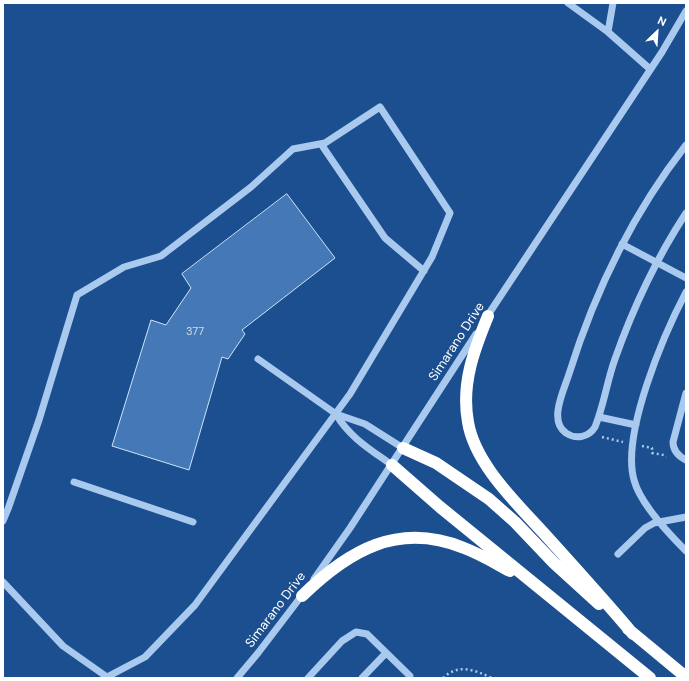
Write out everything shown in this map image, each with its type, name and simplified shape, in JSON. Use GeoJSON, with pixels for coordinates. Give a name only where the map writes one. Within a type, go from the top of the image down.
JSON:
{"type":"FeatureCollection","features":[{"type":"Feature","properties":{"kind":"highway"},"geometry":{"type":"LineString","coordinates":[[488,316],[472,359],[466,388],[468,423],[475,447],[484,462],[506,490],[633,634]]}},
{"type":"Feature","properties":{"kind":"highway"},"geometry":{"type":"LineString","coordinates":[[403,448],[436,463],[489,499],[515,522],[573,582],[686,677]]}},
{"type":"Feature","properties":{"kind":"highway"},"geometry":{"type":"LineString","coordinates":[[392,465],[650,678]]}},
{"type":"Feature","properties":{"kind":"highway"},"geometry":{"type":"LineString","coordinates":[[302,596],[332,569],[360,551],[390,540],[411,538],[434,539],[464,548],[494,562],[542,590]]}},
{"type":"Feature","properties":{"kind":"street"},"geometry":{"type":"LineString","coordinates":[[568,3],[608,32],[650,69]]}},
{"type":"Feature","properties":{"kind":"street"},"geometry":{"type":"LineString","coordinates":[[608,32],[613,3]]}},
{"type":"Feature","properties":{"kind":"street","name":"Simarano Drive"},"geometry":{"type":"LineString","coordinates":[[236,678],[262,648],[302,596],[350,528],[672,36],[686,11]]}},
{"type":"Feature","properties":{"kind":"street"},"geometry":{"type":"LineString","coordinates":[[3,521],[39,420],[76,295],[124,267],[161,256],[251,187],[293,150],[325,143],[380,107],[450,213],[432,257],[350,394],[195,605],[145,657],[107,677],[63,646],[3,582]]}},
{"type":"Feature","properties":{"kind":"street"},"geometry":{"type":"LineString","coordinates":[[320,144],[386,238],[424,271]]}},
{"type":"Feature","properties":{"kind":"street"},"geometry":{"type":"LineString","coordinates":[[686,145],[655,188],[622,244],[591,310],[558,410],[560,427],[565,433],[575,437],[583,436],[590,433],[595,427],[620,345],[635,307],[657,263],[686,213]]}},
{"type":"Feature","properties":{"kind":"street"},"geometry":{"type":"LineString","coordinates":[[622,244],[686,278]]}},
{"type":"Feature","properties":{"kind":"street"},"geometry":{"type":"LineString","coordinates":[[686,292],[668,329],[656,361],[636,425],[632,444],[631,465],[635,485],[641,497],[660,522],[686,551]]}},
{"type":"Feature","properties":{"kind":"street"},"geometry":{"type":"LineString","coordinates":[[258,359],[336,414],[365,424],[403,448]]}},
{"type":"Feature","properties":{"kind":"street"},"geometry":{"type":"LineString","coordinates":[[686,393],[673,442],[674,450],[686,460]]}},
{"type":"Feature","properties":{"kind":"street"},"geometry":{"type":"LineString","coordinates":[[336,414],[341,423],[354,437],[392,465]]}},
{"type":"Feature","properties":{"kind":"street"},"geometry":{"type":"LineString","coordinates":[[599,417],[636,425]]}},
{"type":"Feature","properties":{"kind":"street"},"geometry":{"type":"LineString","coordinates":[[74,482],[193,522]]}},
{"type":"Feature","properties":{"kind":"street"},"geometry":{"type":"LineString","coordinates":[[618,554],[640,532],[650,525],[686,517]]}},
{"type":"Feature","properties":{"kind":"street"},"geometry":{"type":"LineString","coordinates":[[308,678],[342,641],[356,632],[367,634],[410,676],[410,678]]}},
{"type":"Feature","properties":{"kind":"street"},"geometry":{"type":"LineString","coordinates":[[362,678],[386,653]]}},
{"type":"Feature","properties":{"kind":"path"},"geometry":{"type":"LineString","coordinates":[[602,437],[652,448],[652,453],[664,455],[668,459]]}},
{"type":"Feature","properties":{"kind":"path"},"geometry":{"type":"LineString","coordinates":[[443,678],[449,673],[461,668],[480,672],[492,678]]}},
{"type":"Feature","properties":{"kind":"building"},"geometry":{"type":"Polygon","coordinates":[[[287,194],[335,258],[242,330],[245,334],[228,359],[222,357],[189,470],[112,446],[151,320],[166,325],[191,288],[182,274],[287,194]]]}}]}
